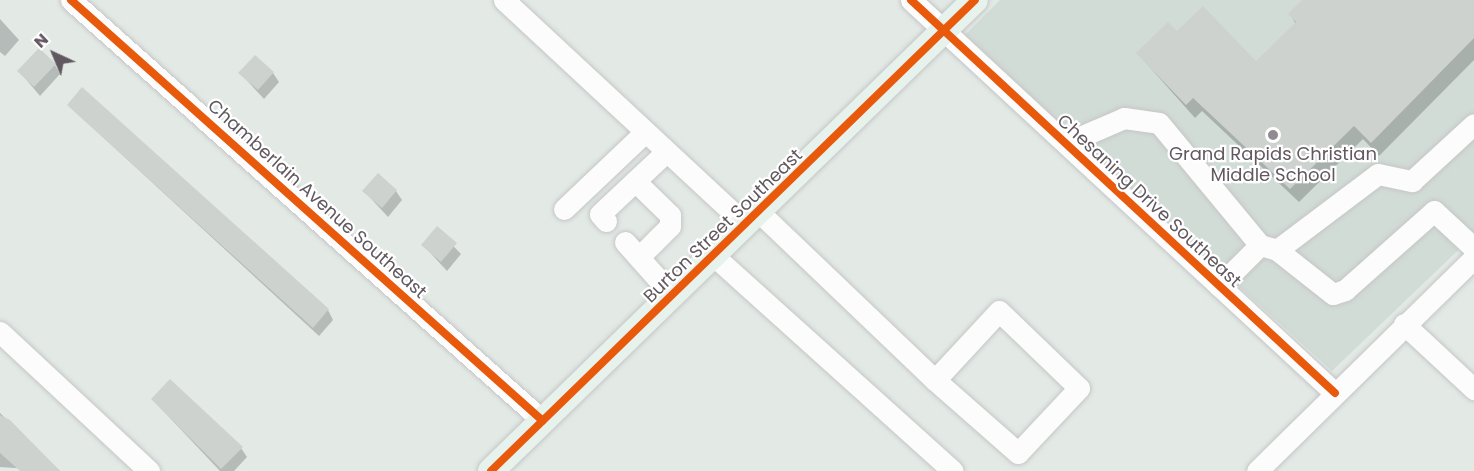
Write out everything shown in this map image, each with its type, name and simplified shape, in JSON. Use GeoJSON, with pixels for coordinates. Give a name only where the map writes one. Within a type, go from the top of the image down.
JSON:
{"type":"FeatureCollection","features":[{"type":"Feature","properties":{"kind":"main road","name":"Burton Street Southeast"},"geometry":{"type":"LineString","coordinates":[[491,471],[753,219],[975,0]]}},
{"type":"Feature","properties":{"kind":"street","name":"Chamberlain Avenue Southeast"},"geometry":{"type":"LineString","coordinates":[[71,0],[543,421]]}},
{"type":"Feature","properties":{"kind":"street"},"geometry":{"type":"LineString","coordinates":[[504,0],[666,152],[753,219],[935,380],[1018,453],[1079,387],[999,312],[935,380]]}},
{"type":"Feature","properties":{"kind":"street","name":"Chesaning Drive Southeast"},"geometry":{"type":"LineString","coordinates":[[911,0],[1335,393]]}},
{"type":"Feature","properties":{"kind":"street"},"geometry":{"type":"LineString","coordinates":[[1065,143],[1124,118],[1159,123],[1268,247],[1297,262],[1324,291],[1345,290],[1434,211],[1474,248]]}},
{"type":"Feature","properties":{"kind":"street"},"geometry":{"type":"LineString","coordinates":[[1219,286],[1268,247],[1378,174],[1412,181],[1474,124]]}},
{"type":"Feature","properties":{"kind":"street"},"geometry":{"type":"LineString","coordinates":[[564,209],[645,132]]}},
{"type":"Feature","properties":{"kind":"street"},"geometry":{"type":"LineString","coordinates":[[603,218],[635,181],[666,152]]}},
{"type":"Feature","properties":{"kind":"street"},"geometry":{"type":"LineString","coordinates":[[635,181],[670,215],[670,226],[632,250],[673,296]]}},
{"type":"Feature","properties":{"kind":"street"},"geometry":{"type":"LineString","coordinates":[[714,256],[953,471]]}},
{"type":"Feature","properties":{"kind":"street"},"geometry":{"type":"LineString","coordinates":[[1257,471],[1404,324],[1474,258]]}},
{"type":"Feature","properties":{"kind":"street"},"geometry":{"type":"LineString","coordinates":[[1404,324],[1474,389]]}},
{"type":"Feature","properties":{"kind":"street"},"geometry":{"type":"LineString","coordinates":[[0,332],[149,471]]}},
{"type":"Feature","properties":{"kind":"shaded area","name":"Grand Rapids Christian Middle School"},"geometry":{"type":"Polygon","coordinates":[[[1000,0],[1474,0],[1474,235],[1332,371],[964,36],[1000,0]]]}},
{"type":"Feature","properties":{"kind":"building"},"geometry":{"type":"Polygon","coordinates":[[[1302,0],[1474,0],[1474,38],[1371,143],[1354,126],[1290,189],[1193,98],[1186,105],[1136,53],[1168,22],[1177,31],[1203,6],[1256,61],[1296,22],[1288,14],[1302,0]]]}},
{"type":"Feature","properties":{"kind":"building"},"geometry":{"type":"Polygon","coordinates":[[[39,48],[56,64],[34,87],[17,71],[39,48]]]}},
{"type":"Feature","properties":{"kind":"building"},"geometry":{"type":"Polygon","coordinates":[[[255,55],[274,72],[258,90],[238,73],[255,55]]]}},
{"type":"Feature","properties":{"kind":"building"},"geometry":{"type":"Polygon","coordinates":[[[82,87],[329,309],[313,328],[67,105],[82,87]]]}},
{"type":"Feature","properties":{"kind":"building"},"geometry":{"type":"Polygon","coordinates":[[[378,173],[397,190],[382,208],[362,191],[378,173]]]}},
{"type":"Feature","properties":{"kind":"building"},"geometry":{"type":"Polygon","coordinates":[[[437,226],[457,243],[441,262],[421,245],[437,226]]]}},
{"type":"Feature","properties":{"kind":"building"},"geometry":{"type":"Polygon","coordinates":[[[170,379],[243,447],[221,469],[151,399],[170,379]]]}},
{"type":"Feature","properties":{"kind":"building"},"geometry":{"type":"Polygon","coordinates":[[[0,415],[10,420],[60,471],[20,471],[0,453],[0,415]]]}},
{"type":"Feature","properties":{"kind":"cycle path"},"geometry":{"type":"LineString","coordinates":[[71,0],[543,421]]}},
{"type":"Feature","properties":{"kind":"cycle path"},"geometry":{"type":"LineString","coordinates":[[911,0],[1335,393]]}},
{"type":"Feature","properties":{"kind":"cycle path"},"geometry":{"type":"LineString","coordinates":[[491,471],[975,0]]}},
{"type":"Feature","properties":{"kind":"place","name":"Grand Rapids Christian Middle School"},"geometry":{"type":"Point","coordinates":[1273,135]}}]}
